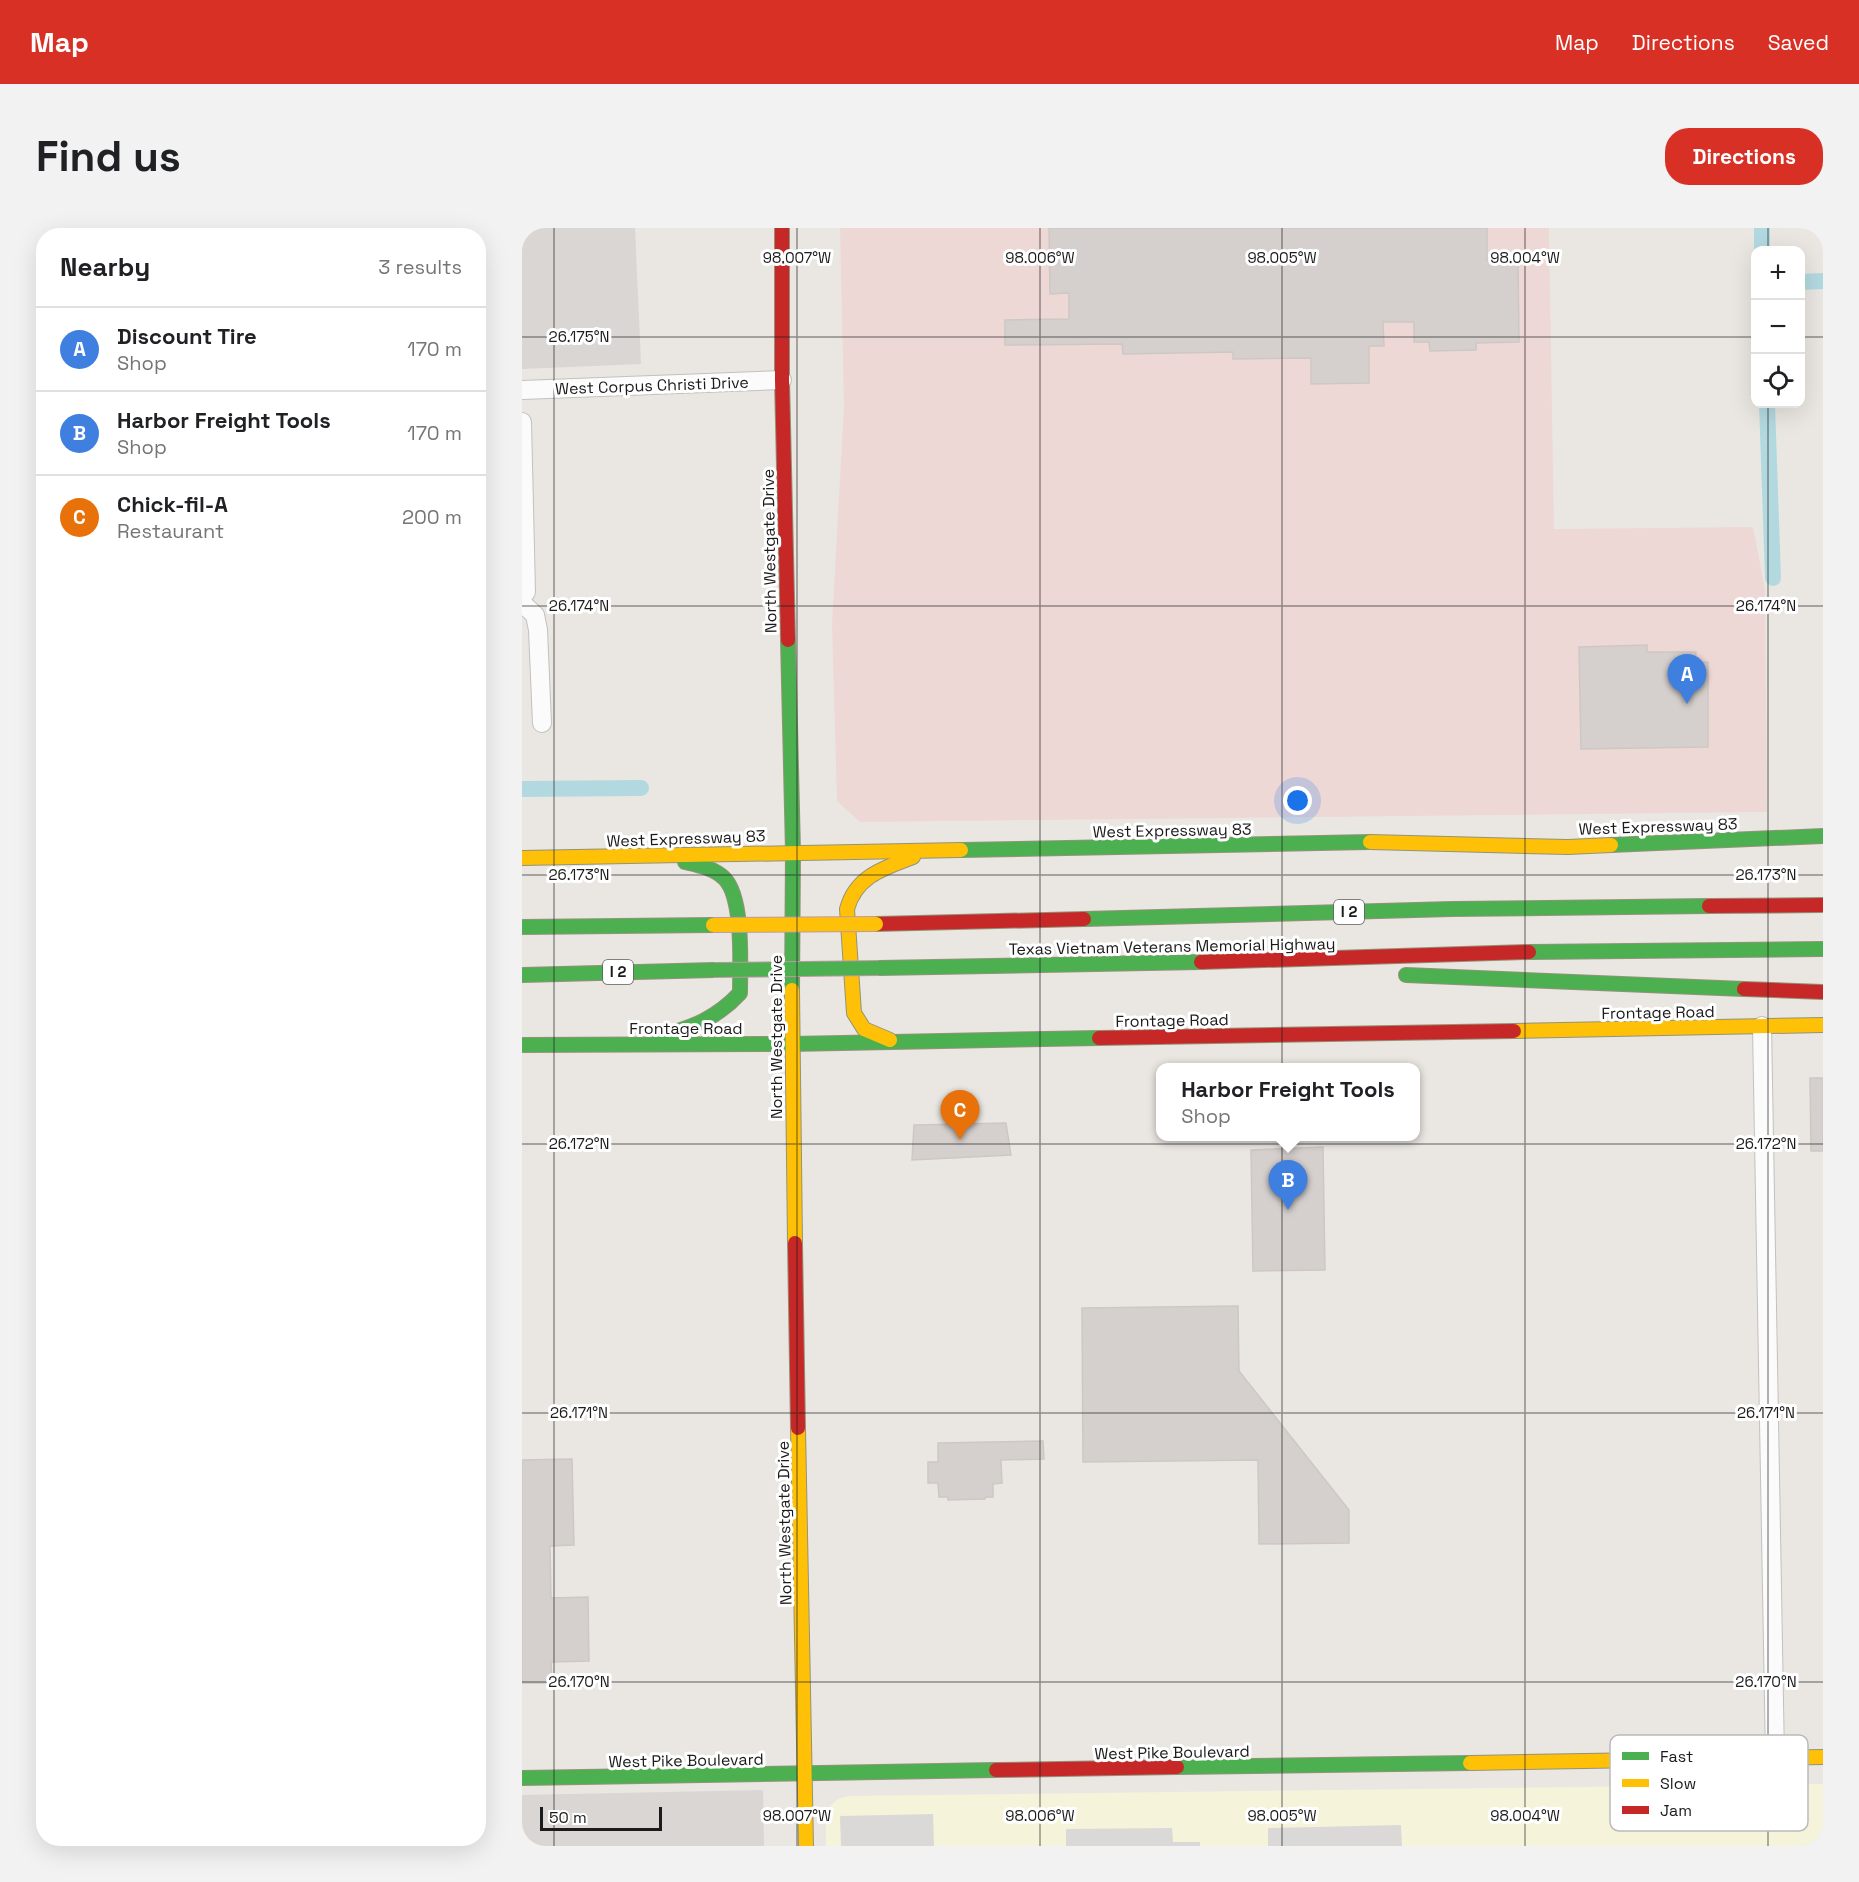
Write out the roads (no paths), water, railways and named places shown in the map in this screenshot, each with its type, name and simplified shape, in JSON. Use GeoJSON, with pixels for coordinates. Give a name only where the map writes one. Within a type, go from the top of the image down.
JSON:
{"type":"FeatureCollection","features":[{"type":"Feature","properties":{"kind":"main road","name":"North Westgate Drive"},"geometry":{"type":"LineString","coordinates":[[782,228],[782,380],[793,852],[791,1044],[806,1846]]}},
{"type":"Feature","properties":{"kind":"main road","name":"West Expressway 83"},"geometry":{"type":"LineString","coordinates":[[522,858],[1410,841],[1568,847],[1823,836]]}},
{"type":"Feature","properties":{"kind":"main road"},"geometry":{"type":"LineString","coordinates":[[900,1042],[883,1038],[864,1029],[854,1013],[847,909],[849,895],[868,875],[926,851]]}},
{"type":"Feature","properties":{"kind":"main road"},"geometry":{"type":"LineString","coordinates":[[632,1044],[700,1025],[725,1011],[740,993],[736,894],[725,878],[708,867],[659,856]]}},
{"type":"Feature","properties":{"kind":"main road"},"geometry":{"type":"LineString","coordinates":[[1711,905],[1823,897]]}},
{"type":"Feature","properties":{"kind":"main road","name":"Texas Vietnam Veterans Memorial Highway"},"geometry":{"type":"LineString","coordinates":[[522,927],[876,924],[1711,905],[1823,905]]}},
{"type":"Feature","properties":{"kind":"main road","name":"Texas Vietnam Veterans Memorial Highway"},"geometry":{"type":"LineString","coordinates":[[522,975],[1108,965],[1559,951],[1823,949]]}},
{"type":"Feature","properties":{"kind":"main road"},"geometry":{"type":"LineString","coordinates":[[1108,965],[1334,973]]}},
{"type":"Feature","properties":{"kind":"main road"},"geometry":{"type":"LineString","coordinates":[[1393,975],[1823,992]]}},
{"type":"Feature","properties":{"kind":"main road","name":"Frontage Road"},"geometry":{"type":"LineString","coordinates":[[522,1045],[791,1044],[1823,1025]]}},
{"type":"Feature","properties":{"kind":"main road","name":"West Pike Boulevard"},"geometry":{"type":"LineString","coordinates":[[522,1779],[1610,1761]]}},
{"type":"Feature","properties":{"kind":"street","name":"West Corpus Christi Drive"},"geometry":{"type":"LineString","coordinates":[[522,390],[782,380]]}},
{"type":"Feature","properties":{"kind":"street"},"geometry":{"type":"LineString","coordinates":[[522,422],[526,592],[522,597]]}},
{"type":"Feature","properties":{"kind":"street"},"geometry":{"type":"LineString","coordinates":[[522,603],[535,615],[538,630],[542,723]]}},
{"type":"Feature","properties":{"kind":"street"},"geometry":{"type":"LineString","coordinates":[[1762,1026],[1775,1735]]}},
{"type":"Feature","properties":{"kind":"waterway"},"geometry":{"type":"LineString","coordinates":[[1762,228],[1762,246]]}},
{"type":"Feature","properties":{"kind":"waterway"},"geometry":{"type":"LineString","coordinates":[[1805,282],[1823,281]]}},
{"type":"Feature","properties":{"kind":"waterway"},"geometry":{"type":"LineString","coordinates":[[1767,408],[1773,578]]}},
{"type":"Feature","properties":{"kind":"waterway"},"geometry":{"type":"LineString","coordinates":[[522,789],[641,788]]}},
{"type":"Feature","properties":{"kind":"place","name":"Discount Tire"},"geometry":{"type":"Point","coordinates":[1687,704]}},
{"type":"Feature","properties":{"kind":"place","name":"Chick-fil-A"},"geometry":{"type":"Point","coordinates":[960,1140]}},
{"type":"Feature","properties":{"kind":"place","name":"Harbor Freight Tools"},"geometry":{"type":"Point","coordinates":[1288,1210]}}]}
